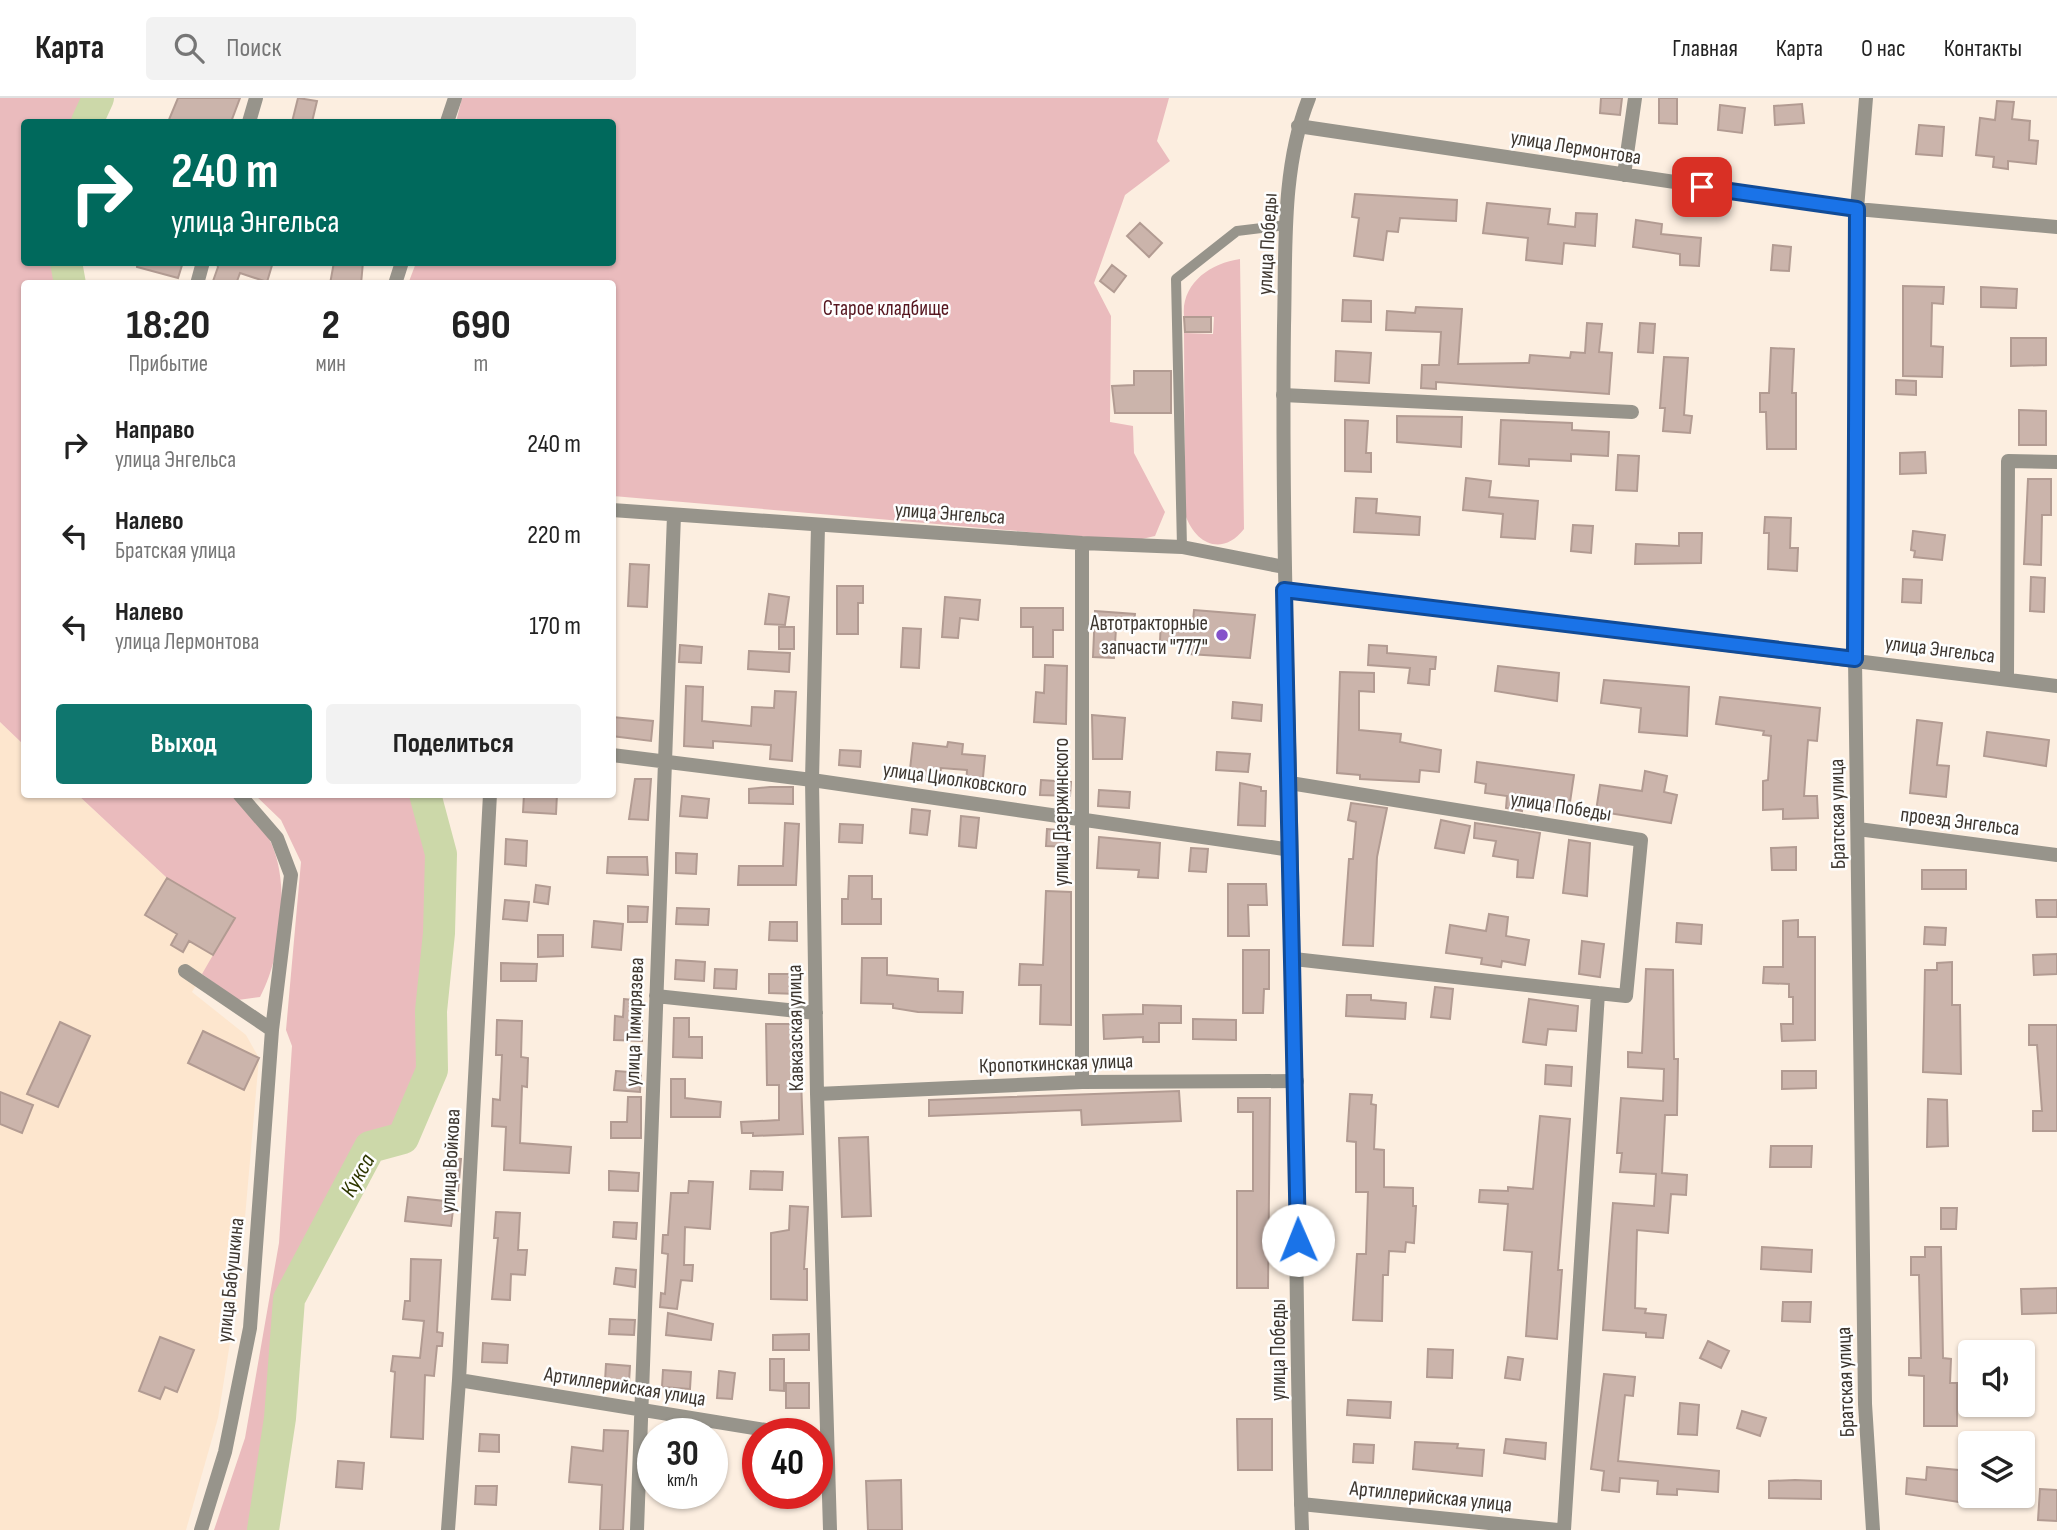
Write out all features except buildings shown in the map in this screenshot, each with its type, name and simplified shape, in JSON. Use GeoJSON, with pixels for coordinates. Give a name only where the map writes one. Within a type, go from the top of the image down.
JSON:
{"type":"FeatureCollection","features":[{"type":"Feature","properties":{"kind":"street"},"geometry":{"type":"LineString","coordinates":[[249,119],[256,98]]}},
{"type":"Feature","properties":{"kind":"street"},"geometry":{"type":"LineString","coordinates":[[448,119],[455,98]]}},
{"type":"Feature","properties":{"kind":"street","name":"улица Победы"},"geometry":{"type":"LineString","coordinates":[[1301,1530],[1297,1081],[1284,590],[1283,395],[1286,225],[1298,126],[1309,98]]}},
{"type":"Feature","properties":{"kind":"street"},"geometry":{"type":"LineString","coordinates":[[1624,175],[1634,98]]}},
{"type":"Feature","properties":{"kind":"street","name":"Братская улица"},"geometry":{"type":"LineString","coordinates":[[1866,98],[1857,209],[1855,659],[1865,1404],[1873,1530]]}},
{"type":"Feature","properties":{"kind":"street","name":"улица Лермонтова"},"geometry":{"type":"LineString","coordinates":[[1298,126],[1857,209],[2057,227]]}},
{"type":"Feature","properties":{"kind":"street"},"geometry":{"type":"LineString","coordinates":[[1283,395],[1632,412]]}},
{"type":"Feature","properties":{"kind":"street","name":"улица Энгельса"},"geometry":{"type":"LineString","coordinates":[[2007,679],[2008,461],[2057,462]]}},
{"type":"Feature","properties":{"kind":"street","name":"улица Энгельса"},"geometry":{"type":"LineString","coordinates":[[616,510],[818,526],[1182,547],[1284,567]]}},
{"type":"Feature","properties":{"kind":"street","name":"улица Тимирязева"},"geometry":{"type":"LineString","coordinates":[[637,1530],[674,515]]}},
{"type":"Feature","properties":{"kind":"street","name":"Кавказская улица"},"geometry":{"type":"LineString","coordinates":[[818,526],[811,780],[822,1418]]}},
{"type":"Feature","properties":{"kind":"street","name":"улица Дзержинского"},"geometry":{"type":"LineString","coordinates":[[1082,543],[1082,1082]]}},
{"type":"Feature","properties":{"kind":"street","name":"улица Энгельса"},"geometry":{"type":"LineString","coordinates":[[1284,590],[2057,686]]}},
{"type":"Feature","properties":{"kind":"street","name":"улица Циолковского"},"geometry":{"type":"LineString","coordinates":[[616,756],[1083,818],[1291,850]]}},
{"type":"Feature","properties":{"kind":"street","name":"улица Победы"},"geometry":{"type":"LineString","coordinates":[[1290,783],[1642,840],[1626,996],[1294,959]]}},
{"type":"Feature","properties":{"kind":"street","name":"улица Бабушкина"},"geometry":{"type":"LineString","coordinates":[[201,1530],[225,1452],[250,1328],[271,1030],[291,875],[277,838],[242,798]]}},
{"type":"Feature","properties":{"kind":"street","name":"улица Войкова"},"geometry":{"type":"LineString","coordinates":[[448,1530],[459,1380],[490,798]]}},
{"type":"Feature","properties":{"kind":"street","name":"проезд Энгельса"},"geometry":{"type":"LineString","coordinates":[[1858,829],[2057,855]]}},
{"type":"Feature","properties":{"kind":"street"},"geometry":{"type":"LineString","coordinates":[[185,971],[271,1030]]}},
{"type":"Feature","properties":{"kind":"street"},"geometry":{"type":"LineString","coordinates":[[1564,1530],[1598,993]]}},
{"type":"Feature","properties":{"kind":"street"},"geometry":{"type":"LineString","coordinates":[[656,996],[816,1013]]}},
{"type":"Feature","properties":{"kind":"street","name":"Кропоткинская улица"},"geometry":{"type":"LineString","coordinates":[[817,1094],[1082,1082],[1297,1081]]}},
{"type":"Feature","properties":{"kind":"street","name":"Артиллерийская улица"},"geometry":{"type":"LineString","coordinates":[[459,1380],[742,1426]]}},
{"type":"Feature","properties":{"kind":"street","name":"Артиллерийская улица"},"geometry":{"type":"LineString","coordinates":[[1301,1504],[1471,1526],[1558,1530]]}},
{"type":"Feature","properties":{"kind":"street","name":"Кавказская улица"},"geometry":{"type":"LineString","coordinates":[[828,1509],[830,1530]]}},
{"type":"Feature","properties":{"kind":"lane"},"geometry":{"type":"LineString","coordinates":[[1182,547],[1176,279],[1237,232],[1286,225]]}},
{"type":"Feature","properties":{"kind":"shaded area"},"geometry":{"type":"Polygon","coordinates":[[[0,722],[21,742],[21,798],[81,798],[167,878],[235,918],[192,992],[246,1035],[259,1058],[239,1286],[218,1418],[186,1530],[0,1530],[0,722]]]}},
{"type":"Feature","properties":{"kind":"green space"},"geometry":{"type":"Polygon","coordinates":[[[0,98],[91,98],[80,119],[21,119],[21,266],[61,266],[63,280],[21,280],[21,742],[0,722],[0,98]]]}},
{"type":"Feature","properties":{"kind":"green space","name":"Старое кладбище"},"geometry":{"type":"Polygon","coordinates":[[[462,98],[1169,98],[1157,141],[1170,161],[1125,195],[1094,283],[1111,316],[1110,422],[1133,426],[1134,453],[1165,512],[1155,536],[1133,541],[616,496],[616,280],[410,280],[415,266],[616,266],[616,119],[457,119],[462,98]]]}},
{"type":"Feature","properties":{"kind":"green space"},"geometry":{"type":"Polygon","coordinates":[[[1240,259],[1244,529],[1236,538],[1218,544],[1210,543],[1195,533],[1185,514],[1184,333],[1213,334],[1214,317],[1184,316],[1184,305],[1192,285],[1208,270],[1240,259]]]}},
{"type":"Feature","properties":{"kind":"green space"},"geometry":{"type":"Polygon","coordinates":[[[81,798],[235,798],[254,819],[265,832],[278,862],[282,901],[278,943],[260,997],[238,1000],[202,974],[235,917],[167,878],[81,798]]]}},
{"type":"Feature","properties":{"kind":"green space"},"geometry":{"type":"Polygon","coordinates":[[[258,798],[418,798],[433,859],[420,1073],[400,1129],[370,1139],[286,1289],[271,1417],[251,1530],[214,1530],[245,1438],[279,1243],[292,1046],[286,1030],[301,862],[281,820],[258,798]]]}},
{"type":"Feature","properties":{"kind":"waterway","name":"Кукса"},"geometry":{"type":"LineString","coordinates":[[88,119],[98,98]]}},
{"type":"Feature","properties":{"kind":"waterway","name":"Кукса"},"geometry":{"type":"LineString","coordinates":[[67,266],[69,280]]}},
{"type":"Feature","properties":{"kind":"waterway","name":"Кукса"},"geometry":{"type":"LineString","coordinates":[[263,1530],[280,1418],[289,1299],[370,1147],[403,1138],[432,1070],[431,1011],[439,933],[441,854],[426,798]]}},
{"type":"Feature","properties":{"kind":"place","name":"Автотракторные запчасти \"777\""},"geometry":{"type":"Point","coordinates":[1222,635]}},
{"type":"Feature","properties":{"kind":"route"},"geometry":{"type":"LineString","coordinates":[[1298,1240],[1297,1081],[1284,590],[1855,659],[1857,209],[1702,187]]}}]}
